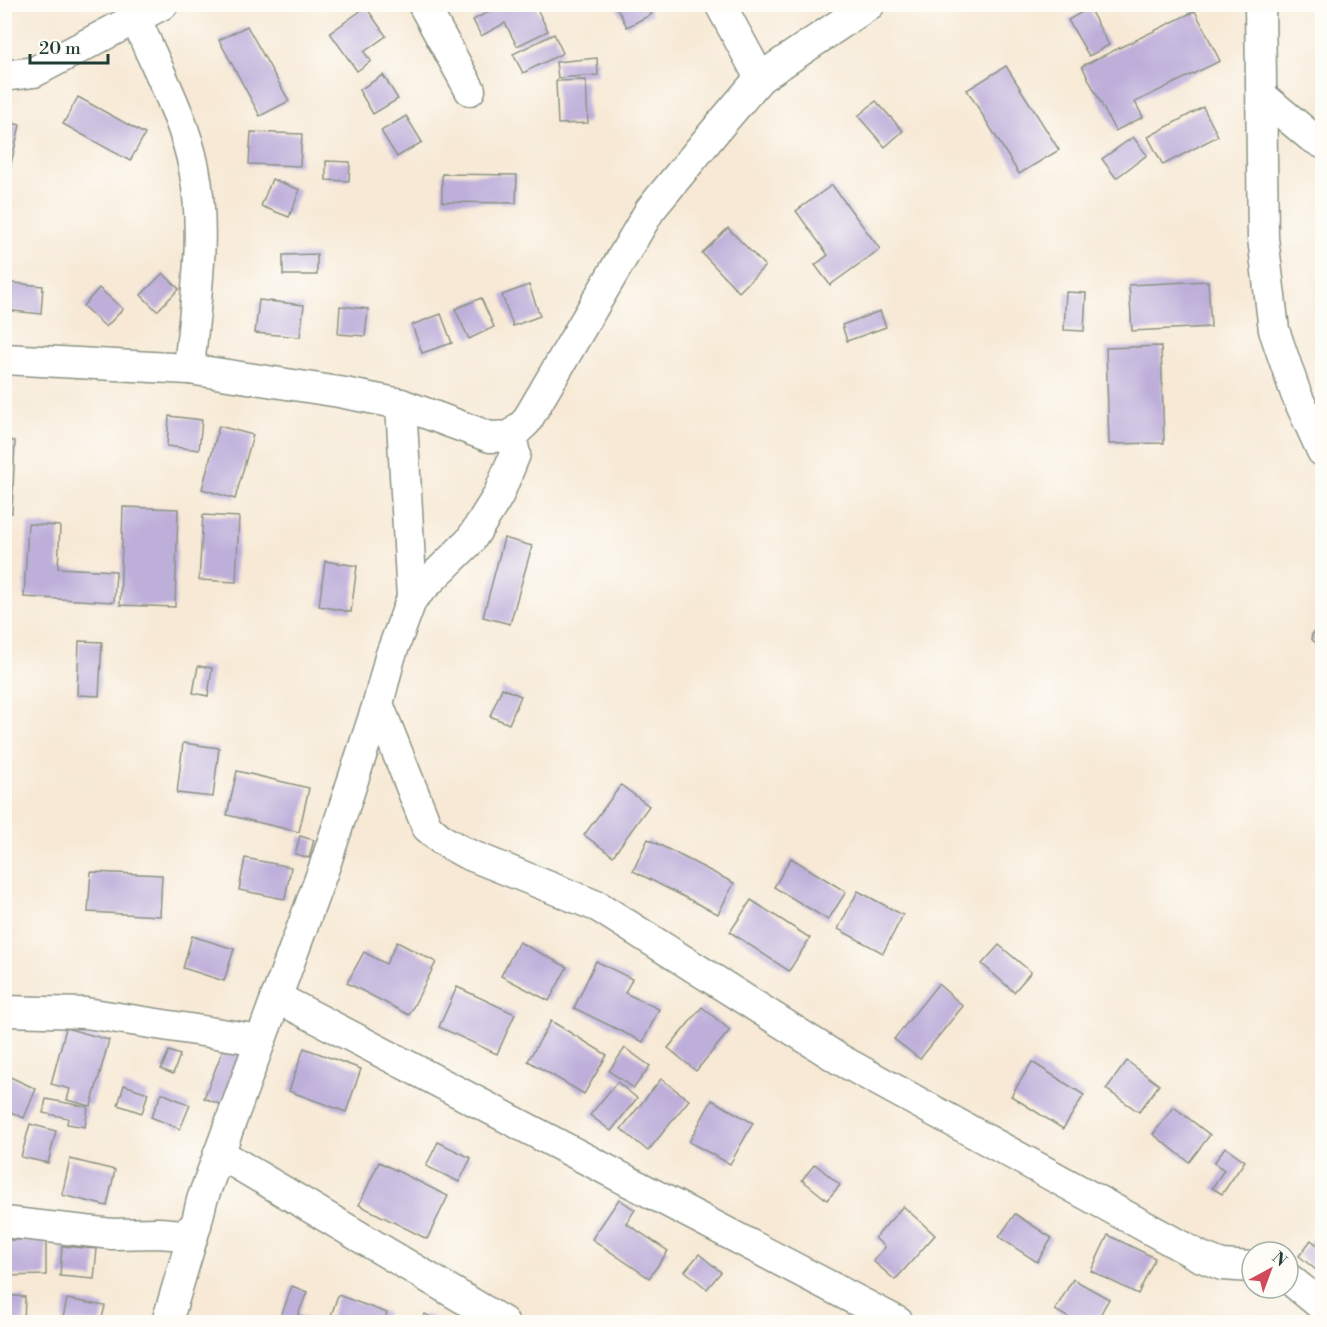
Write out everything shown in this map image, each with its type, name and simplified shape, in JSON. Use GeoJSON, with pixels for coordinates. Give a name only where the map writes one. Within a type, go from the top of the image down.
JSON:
{"type":"FeatureCollection","features":[{"type":"Feature","properties":{"kind":"street"},"geometry":{"type":"LineString","coordinates":[[4,76],[34,72],[164,4]]}},
{"type":"Feature","properties":{"kind":"street"},"geometry":{"type":"LineString","coordinates":[[423,4],[470,90]]}},
{"type":"Feature","properties":{"kind":"street"},"geometry":{"type":"LineString","coordinates":[[720,4],[760,78]]}},
{"type":"Feature","properties":{"kind":"street"},"geometry":{"type":"LineString","coordinates":[[4,359],[189,369],[401,404],[490,437],[511,436],[526,422],[650,210],[760,78],[870,4]]}},
{"type":"Feature","properties":{"kind":"street"},"geometry":{"type":"LineString","coordinates":[[1260,4],[1263,238],[1274,330],[1296,394],[1323,451]]}},
{"type":"Feature","properties":{"kind":"street"},"geometry":{"type":"LineString","coordinates":[[136,19],[179,121],[194,168],[201,233],[189,369]]}},
{"type":"Feature","properties":{"kind":"street"},"geometry":{"type":"LineString","coordinates":[[1262,96],[1316,139]]}},
{"type":"Feature","properties":{"kind":"street"},"geometry":{"type":"LineString","coordinates":[[1263,136],[1316,139]]}},
{"type":"Feature","properties":{"kind":"street"},"geometry":{"type":"LineString","coordinates":[[167,1323],[202,1200],[325,865],[378,704],[390,657],[412,598],[401,404]]}},
{"type":"Feature","properties":{"kind":"street"},"geometry":{"type":"LineString","coordinates":[[412,598],[470,541],[498,496],[515,454],[511,436]]}},
{"type":"Feature","properties":{"kind":"street"},"geometry":{"type":"LineString","coordinates":[[378,704],[427,827],[442,840],[465,853],[599,907],[839,1059],[1199,1256],[1222,1265],[1240,1266]]}},
{"type":"Feature","properties":{"kind":"street"},"geometry":{"type":"LineString","coordinates":[[276,997],[898,1323]]}},
{"type":"Feature","properties":{"kind":"street"},"geometry":{"type":"LineString","coordinates":[[4,1011],[86,1013],[260,1040]]}},
{"type":"Feature","properties":{"kind":"street"},"geometry":{"type":"LineString","coordinates":[[219,1153],[502,1323]]}},
{"type":"Feature","properties":{"kind":"street"},"geometry":{"type":"LineString","coordinates":[[4,1222],[112,1234],[184,1235],[196,1225]]}},
{"type":"Feature","properties":{"kind":"street"},"geometry":{"type":"LineString","coordinates":[[1300,1288],[1323,1306]]}},
{"type":"Feature","properties":{"kind":"building"},"geometry":{"type":"Polygon","coordinates":[[[615,4],[647,4],[652,14],[627,27],[615,4]]]}},
{"type":"Feature","properties":{"kind":"building"},"geometry":{"type":"Polygon","coordinates":[[[494,5],[535,5],[548,31],[517,46],[505,23],[481,36],[473,20],[496,8],[494,5]]]}},
{"type":"Feature","properties":{"kind":"building"},"geometry":{"type":"Polygon","coordinates":[[[366,7],[386,36],[364,52],[371,61],[357,71],[330,33],[366,7]]]}},
{"type":"Feature","properties":{"kind":"building"},"geometry":{"type":"Polygon","coordinates":[[[1089,8],[1109,45],[1089,56],[1068,20],[1089,8]]]}},
{"type":"Feature","properties":{"kind":"building"},"geometry":{"type":"Polygon","coordinates":[[[1195,11],[1220,61],[1135,102],[1143,117],[1115,131],[1082,66],[1195,11]]]}},
{"type":"Feature","properties":{"kind":"building"},"geometry":{"type":"Polygon","coordinates":[[[247,26],[289,101],[260,116],[219,40],[247,26]]]}},
{"type":"Feature","properties":{"kind":"building"},"geometry":{"type":"Polygon","coordinates":[[[554,34],[563,53],[523,73],[513,54],[554,34]]]}},
{"type":"Feature","properties":{"kind":"building"},"geometry":{"type":"Polygon","coordinates":[[[597,58],[598,75],[558,78],[556,62],[597,58]]]}},
{"type":"Feature","properties":{"kind":"building"},"geometry":{"type":"Polygon","coordinates":[[[1006,66],[1059,150],[1019,174],[967,90],[1006,66]]]}},
{"type":"Feature","properties":{"kind":"building"},"geometry":{"type":"Polygon","coordinates":[[[383,75],[398,99],[373,114],[359,90],[383,75]]]}},
{"type":"Feature","properties":{"kind":"building"},"geometry":{"type":"Polygon","coordinates":[[[586,80],[588,123],[558,124],[556,81],[586,80]]]}},
{"type":"Feature","properties":{"kind":"building"},"geometry":{"type":"Polygon","coordinates":[[[78,97],[145,134],[130,161],[63,124],[78,97]]]}},
{"type":"Feature","properties":{"kind":"building"},"geometry":{"type":"Polygon","coordinates":[[[876,101],[903,131],[885,147],[858,116],[876,101]]]}},
{"type":"Feature","properties":{"kind":"building"},"geometry":{"type":"Polygon","coordinates":[[[1203,107],[1218,136],[1163,165],[1148,137],[1203,107]]]}},
{"type":"Feature","properties":{"kind":"building"},"geometry":{"type":"Polygon","coordinates":[[[406,116],[422,142],[397,157],[381,131],[406,116]]]}},
{"type":"Feature","properties":{"kind":"building"},"geometry":{"type":"Polygon","coordinates":[[[4,121],[20,125],[9,172],[4,171],[4,121]]]}},
{"type":"Feature","properties":{"kind":"building"},"geometry":{"type":"Polygon","coordinates":[[[251,132],[302,134],[300,166],[249,164],[251,132]]]}},
{"type":"Feature","properties":{"kind":"building"},"geometry":{"type":"Polygon","coordinates":[[[1133,137],[1147,155],[1116,178],[1102,159],[1133,137]]]}},
{"type":"Feature","properties":{"kind":"building"},"geometry":{"type":"Polygon","coordinates":[[[326,161],[350,162],[349,181],[326,180],[326,161]]]}},
{"type":"Feature","properties":{"kind":"building"},"geometry":{"type":"Polygon","coordinates":[[[442,174],[517,175],[516,203],[442,202],[442,174]]]}},
{"type":"Feature","properties":{"kind":"building"},"geometry":{"type":"Polygon","coordinates":[[[272,179],[300,190],[289,217],[261,206],[272,179]]]}},
{"type":"Feature","properties":{"kind":"building"},"geometry":{"type":"Polygon","coordinates":[[[832,185],[880,249],[830,285],[815,265],[828,255],[796,211],[832,185]]]}},
{"type":"Feature","properties":{"kind":"building"},"geometry":{"type":"Polygon","coordinates":[[[728,228],[765,266],[739,292],[702,253],[728,228]]]}},
{"type":"Feature","properties":{"kind":"building"},"geometry":{"type":"Polygon","coordinates":[[[317,254],[317,275],[283,275],[283,255],[317,254]]]}},
{"type":"Feature","properties":{"kind":"building"},"geometry":{"type":"Polygon","coordinates":[[[163,273],[179,289],[157,311],[141,295],[163,273]]]}},
{"type":"Feature","properties":{"kind":"building"},"geometry":{"type":"Polygon","coordinates":[[[1208,281],[1211,327],[1132,331],[1129,285],[1208,281]]]}},
{"type":"Feature","properties":{"kind":"building"},"geometry":{"type":"Polygon","coordinates":[[[4,282],[43,286],[41,314],[4,310],[4,282]]]}},
{"type":"Feature","properties":{"kind":"building"},"geometry":{"type":"Polygon","coordinates":[[[529,285],[540,316],[513,326],[502,295],[529,285]]]}},
{"type":"Feature","properties":{"kind":"building"},"geometry":{"type":"Polygon","coordinates":[[[99,288],[123,309],[106,327],[83,306],[99,288]]]}},
{"type":"Feature","properties":{"kind":"building"},"geometry":{"type":"Polygon","coordinates":[[[1066,292],[1086,293],[1084,331],[1064,330],[1066,292]]]}},
{"type":"Feature","properties":{"kind":"building"},"geometry":{"type":"Polygon","coordinates":[[[481,298],[494,327],[469,339],[455,309],[481,298]]]}},
{"type":"Feature","properties":{"kind":"building"},"geometry":{"type":"Polygon","coordinates":[[[259,300],[304,305],[300,337],[255,333],[259,300]]]}},
{"type":"Feature","properties":{"kind":"building"},"geometry":{"type":"Polygon","coordinates":[[[340,306],[368,309],[365,336],[338,334],[340,306]]]}},
{"type":"Feature","properties":{"kind":"building"},"geometry":{"type":"Polygon","coordinates":[[[880,311],[886,327],[847,341],[842,325],[880,311]]]}},
{"type":"Feature","properties":{"kind":"building"},"geometry":{"type":"Polygon","coordinates":[[[441,314],[452,343],[422,353],[412,325],[441,314]]]}},
{"type":"Feature","properties":{"kind":"building"},"geometry":{"type":"Polygon","coordinates":[[[1161,346],[1164,443],[1109,444],[1106,348],[1161,346]]]}},
{"type":"Feature","properties":{"kind":"building"},"geometry":{"type":"Polygon","coordinates":[[[169,416],[202,420],[199,450],[167,446],[169,416]]]}},
{"type":"Feature","properties":{"kind":"building"},"geometry":{"type":"Polygon","coordinates":[[[219,426],[253,435],[235,499],[202,489],[219,426]]]}},
{"type":"Feature","properties":{"kind":"building"},"geometry":{"type":"Polygon","coordinates":[[[4,440],[15,441],[12,513],[4,513],[4,440]]]}},
{"type":"Feature","properties":{"kind":"building"},"geometry":{"type":"Polygon","coordinates":[[[123,507],[178,509],[175,607],[120,605],[123,507]]]}},
{"type":"Feature","properties":{"kind":"building"},"geometry":{"type":"Polygon","coordinates":[[[203,515],[239,517],[236,582],[199,580],[203,515]]]}},
{"type":"Feature","properties":{"kind":"building"},"geometry":{"type":"Polygon","coordinates":[[[28,524],[60,526],[58,568],[116,571],[114,602],[24,597],[28,524]]]}},
{"type":"Feature","properties":{"kind":"building"},"geometry":{"type":"Polygon","coordinates":[[[504,538],[532,546],[510,624],[483,617],[504,538]]]}},
{"type":"Feature","properties":{"kind":"building"},"geometry":{"type":"Polygon","coordinates":[[[325,561],[357,566],[351,612],[319,606],[325,561]]]}},
{"type":"Feature","properties":{"kind":"building"},"geometry":{"type":"Polygon","coordinates":[[[1317,632],[1321,633],[1321,641],[1317,642],[1313,641],[1312,637],[1313,633],[1317,632]]]}},
{"type":"Feature","properties":{"kind":"building"},"geometry":{"type":"Polygon","coordinates":[[[79,641],[102,642],[99,696],[77,695],[79,641]]]}},
{"type":"Feature","properties":{"kind":"building"},"geometry":{"type":"Polygon","coordinates":[[[198,666],[212,668],[208,696],[193,693],[198,666]]]}},
{"type":"Feature","properties":{"kind":"building"},"geometry":{"type":"Polygon","coordinates":[[[502,688],[521,696],[509,724],[490,716],[502,688]]]}},
{"type":"Feature","properties":{"kind":"building"},"geometry":{"type":"Polygon","coordinates":[[[183,743],[219,748],[213,797],[177,793],[183,743]]]}},
{"type":"Feature","properties":{"kind":"building"},"geometry":{"type":"Polygon","coordinates":[[[237,771],[309,788],[299,832],[227,815],[237,771]]]}},
{"type":"Feature","properties":{"kind":"building"},"geometry":{"type":"Polygon","coordinates":[[[621,785],[649,806],[613,856],[584,835],[621,785]]]}},
{"type":"Feature","properties":{"kind":"building"},"geometry":{"type":"Polygon","coordinates":[[[300,836],[314,840],[309,858],[295,854],[300,836]]]}},
{"type":"Feature","properties":{"kind":"building"},"geometry":{"type":"Polygon","coordinates":[[[648,839],[734,883],[718,914],[633,871],[648,839]]]}},
{"type":"Feature","properties":{"kind":"building"},"geometry":{"type":"Polygon","coordinates":[[[245,858],[291,867],[285,899],[239,890],[245,858]]]}},
{"type":"Feature","properties":{"kind":"building"},"geometry":{"type":"Polygon","coordinates":[[[791,858],[846,892],[828,920],[774,887],[791,858]]]}},
{"type":"Feature","properties":{"kind":"building"},"geometry":{"type":"Polygon","coordinates":[[[91,872],[162,875],[160,916],[88,912],[91,872]]]}},
{"type":"Feature","properties":{"kind":"building"},"geometry":{"type":"Polygon","coordinates":[[[858,891],[903,915],[883,953],[838,929],[858,891]]]}},
{"type":"Feature","properties":{"kind":"building"},"geometry":{"type":"Polygon","coordinates":[[[751,900],[810,938],[789,971],[730,932],[751,900]]]}},
{"type":"Feature","properties":{"kind":"building"},"geometry":{"type":"Polygon","coordinates":[[[192,936],[234,949],[224,981],[183,968],[192,936]]]}},
{"type":"Feature","properties":{"kind":"building"},"geometry":{"type":"Polygon","coordinates":[[[397,942],[436,962],[409,1015],[347,983],[364,952],[386,964],[397,942]]]}},
{"type":"Feature","properties":{"kind":"building"},"geometry":{"type":"Polygon","coordinates":[[[519,942],[567,967],[549,1001],[501,976],[519,942]]]}},
{"type":"Feature","properties":{"kind":"building"},"geometry":{"type":"Polygon","coordinates":[[[999,945],[1031,972],[1014,992],[982,964],[999,945]]]}},
{"type":"Feature","properties":{"kind":"building"},"geometry":{"type":"Polygon","coordinates":[[[596,961],[632,979],[625,993],[659,1009],[643,1042],[574,1008],[596,961]]]}},
{"type":"Feature","properties":{"kind":"building"},"geometry":{"type":"Polygon","coordinates":[[[938,984],[963,1006],[920,1059],[894,1039],[938,984]]]}},
{"type":"Feature","properties":{"kind":"building"},"geometry":{"type":"Polygon","coordinates":[[[457,987],[515,1014],[497,1054],[439,1027],[457,987]]]}},
{"type":"Feature","properties":{"kind":"building"},"geometry":{"type":"Polygon","coordinates":[[[702,1007],[730,1030],[696,1071],[668,1048],[702,1007]]]}},
{"type":"Feature","properties":{"kind":"building"},"geometry":{"type":"Polygon","coordinates":[[[551,1021],[607,1055],[584,1094],[528,1061],[551,1021]]]}},
{"type":"Feature","properties":{"kind":"building"},"geometry":{"type":"Polygon","coordinates":[[[66,1028],[109,1040],[91,1106],[67,1100],[70,1089],[51,1084],[66,1028]]]}},
{"type":"Feature","properties":{"kind":"building"},"geometry":{"type":"Polygon","coordinates":[[[226,1042],[245,1050],[222,1105],[204,1098],[226,1042]]]}},
{"type":"Feature","properties":{"kind":"building"},"geometry":{"type":"Polygon","coordinates":[[[304,1048],[361,1069],[346,1112],[289,1091],[304,1048]]]}},
{"type":"Feature","properties":{"kind":"building"},"geometry":{"type":"Polygon","coordinates":[[[625,1048],[650,1066],[634,1088],[609,1071],[625,1048]]]}},
{"type":"Feature","properties":{"kind":"building"},"geometry":{"type":"Polygon","coordinates":[[[169,1051],[180,1055],[173,1074],[161,1069],[169,1051]]]}},
{"type":"Feature","properties":{"kind":"building"},"geometry":{"type":"Polygon","coordinates":[[[1127,1061],[1159,1085],[1139,1112],[1106,1089],[1127,1061]]]}},
{"type":"Feature","properties":{"kind":"building"},"geometry":{"type":"Polygon","coordinates":[[[1032,1062],[1084,1095],[1063,1129],[1011,1096],[1032,1062]]]}},
{"type":"Feature","properties":{"kind":"building"},"geometry":{"type":"Polygon","coordinates":[[[6,1075],[36,1089],[24,1118],[4,1109],[6,1075]]]}},
{"type":"Feature","properties":{"kind":"building"},"geometry":{"type":"Polygon","coordinates":[[[661,1079],[689,1100],[648,1151],[621,1129],[661,1079]]]}},
{"type":"Feature","properties":{"kind":"building"},"geometry":{"type":"Polygon","coordinates":[[[617,1082],[637,1098],[611,1131],[590,1115],[617,1082]]]}},
{"type":"Feature","properties":{"kind":"building"},"geometry":{"type":"Polygon","coordinates":[[[124,1085],[148,1093],[142,1113],[118,1105],[124,1085]]]}},
{"type":"Feature","properties":{"kind":"building"},"geometry":{"type":"Polygon","coordinates":[[[162,1093],[190,1105],[180,1129],[151,1117],[162,1093]]]}},
{"type":"Feature","properties":{"kind":"building"},"geometry":{"type":"Polygon","coordinates":[[[46,1099],[88,1107],[85,1127],[67,1124],[68,1118],[43,1113],[46,1099]]]}},
{"type":"Feature","properties":{"kind":"building"},"geometry":{"type":"Polygon","coordinates":[[[712,1100],[753,1123],[730,1164],[689,1142],[712,1100]]]}},
{"type":"Feature","properties":{"kind":"building"},"geometry":{"type":"Polygon","coordinates":[[[1174,1107],[1210,1135],[1189,1162],[1153,1134],[1174,1107]]]}},
{"type":"Feature","properties":{"kind":"building"},"geometry":{"type":"Polygon","coordinates":[[[30,1124],[56,1131],[48,1163],[21,1157],[30,1124]]]}},
{"type":"Feature","properties":{"kind":"building"},"geometry":{"type":"Polygon","coordinates":[[[438,1142],[471,1158],[459,1182],[426,1166],[438,1142]]]}},
{"type":"Feature","properties":{"kind":"building"},"geometry":{"type":"Polygon","coordinates":[[[1225,1147],[1245,1161],[1222,1194],[1212,1188],[1224,1170],[1214,1163],[1225,1147]]]}},
{"type":"Feature","properties":{"kind":"building"},"geometry":{"type":"Polygon","coordinates":[[[70,1159],[115,1170],[107,1206],[62,1195],[70,1159]]]}},
{"type":"Feature","properties":{"kind":"building"},"geometry":{"type":"Polygon","coordinates":[[[379,1162],[448,1196],[427,1239],[359,1205],[379,1162]]]}},
{"type":"Feature","properties":{"kind":"building"},"geometry":{"type":"Polygon","coordinates":[[[815,1164],[840,1185],[827,1200],[802,1180],[815,1164]]]}},
{"type":"Feature","properties":{"kind":"building"},"geometry":{"type":"Polygon","coordinates":[[[619,1199],[635,1210],[626,1223],[668,1251],[649,1278],[592,1239],[619,1199]]]}},
{"type":"Feature","properties":{"kind":"building"},"geometry":{"type":"Polygon","coordinates":[[[903,1206],[935,1235],[895,1280],[873,1261],[885,1247],[875,1238],[903,1206]]]}},
{"type":"Feature","properties":{"kind":"building"},"geometry":{"type":"Polygon","coordinates":[[[1015,1214],[1052,1238],[1037,1262],[999,1237],[1015,1214]]]}},
{"type":"Feature","properties":{"kind":"building"},"geometry":{"type":"Polygon","coordinates":[[[1108,1235],[1155,1258],[1138,1294],[1091,1271],[1108,1235]]]}},
{"type":"Feature","properties":{"kind":"building"},"geometry":{"type":"Polygon","coordinates":[[[4,1240],[46,1240],[46,1275],[4,1276],[4,1240]]]}},
{"type":"Feature","properties":{"kind":"building"},"geometry":{"type":"Polygon","coordinates":[[[1311,1240],[1320,1247],[1322,1244],[1322,1275],[1300,1257],[1311,1240]]]}},
{"type":"Feature","properties":{"kind":"building"},"geometry":{"type":"Polygon","coordinates":[[[62,1246],[97,1249],[94,1279],[60,1276],[62,1246]]]}},
{"type":"Feature","properties":{"kind":"building"},"geometry":{"type":"Polygon","coordinates":[[[699,1254],[721,1272],[707,1289],[685,1271],[699,1254]]]}},
{"type":"Feature","properties":{"kind":"building"},"geometry":{"type":"Polygon","coordinates":[[[1073,1279],[1109,1299],[1096,1322],[1076,1322],[1055,1310],[1073,1279]]]}},
{"type":"Feature","properties":{"kind":"building"},"geometry":{"type":"Polygon","coordinates":[[[292,1286],[307,1292],[298,1315],[317,1322],[289,1322],[280,1319],[292,1286]]]}},
{"type":"Feature","properties":{"kind":"building"},"geometry":{"type":"Polygon","coordinates":[[[4,1295],[25,1297],[24,1322],[4,1322],[4,1295]]]}},
{"type":"Feature","properties":{"kind":"building"},"geometry":{"type":"Polygon","coordinates":[[[338,1295],[387,1313],[384,1322],[329,1322],[338,1295]]]}},
{"type":"Feature","properties":{"kind":"building"},"geometry":{"type":"Polygon","coordinates":[[[67,1299],[105,1306],[101,1322],[62,1322],[67,1299]]]}},
{"type":"Feature","properties":{"kind":"building"},"geometry":{"type":"Polygon","coordinates":[[[425,1314],[441,1322],[420,1322],[425,1314]]]}}]}
